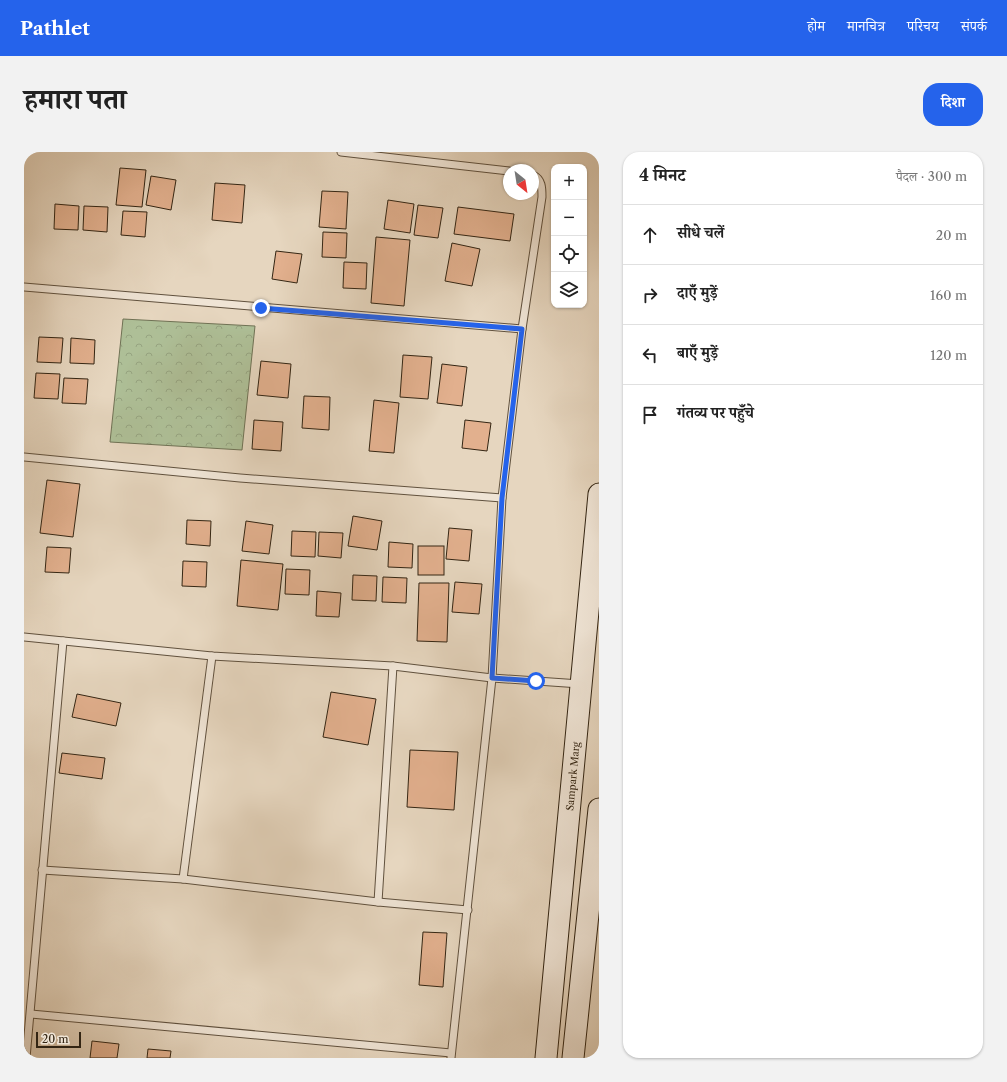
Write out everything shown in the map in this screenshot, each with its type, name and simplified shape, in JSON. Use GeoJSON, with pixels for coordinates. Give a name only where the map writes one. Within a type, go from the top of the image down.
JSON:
{"type":"FeatureCollection","features":[{"type":"Feature","properties":{"kind":"street","name":"Sampark Marg"},"geometry":{"type":"LineString","coordinates":[[546,1058],[599,494]]}},
{"type":"Feature","properties":{"kind":"street"},"geometry":{"type":"LineString","coordinates":[[573,1058],[599,809]]}},
{"type":"Feature","properties":{"kind":"lane"},"geometry":{"type":"LineString","coordinates":[[341,152],[503,170]]}},
{"type":"Feature","properties":{"kind":"lane"},"geometry":{"type":"LineString","coordinates":[[30,1014],[451,1056],[492,678],[502,498],[522,329],[542,197],[542,185],[539,180]]}},
{"type":"Feature","properties":{"kind":"lane"},"geometry":{"type":"LineString","coordinates":[[24,287],[522,329]]}},
{"type":"Feature","properties":{"kind":"lane"},"geometry":{"type":"LineString","coordinates":[[24,457],[240,478],[502,498]]}},
{"type":"Feature","properties":{"kind":"lane"},"geometry":{"type":"LineString","coordinates":[[24,637],[212,656],[393,666],[492,678],[580,684]]}},
{"type":"Feature","properties":{"kind":"lane"},"geometry":{"type":"LineString","coordinates":[[26,1058],[63,641]]}},
{"type":"Feature","properties":{"kind":"lane"},"geometry":{"type":"LineString","coordinates":[[183,879],[212,656]]}},
{"type":"Feature","properties":{"kind":"lane"},"geometry":{"type":"LineString","coordinates":[[378,902],[393,666]]}},
{"type":"Feature","properties":{"kind":"lane"},"geometry":{"type":"LineString","coordinates":[[42,870],[183,879],[378,902],[468,910]]}},
{"type":"Feature","properties":{"kind":"green space"},"geometry":{"type":"Polygon","coordinates":[[[123,319],[255,326],[242,450],[110,442],[123,319]]]}},
{"type":"Feature","properties":{"kind":"building"},"geometry":{"type":"Polygon","coordinates":[[[120,168],[146,170],[142,207],[116,205],[120,168]]]}},
{"type":"Feature","properties":{"kind":"building"},"geometry":{"type":"Polygon","coordinates":[[[151,176],[176,180],[171,210],[146,205],[151,176]]]}},
{"type":"Feature","properties":{"kind":"building"},"geometry":{"type":"Polygon","coordinates":[[[215,183],[245,185],[242,223],[212,220],[215,183]]]}},
{"type":"Feature","properties":{"kind":"building"},"geometry":{"type":"Polygon","coordinates":[[[322,191],[348,192],[346,229],[319,227],[322,191]]]}},
{"type":"Feature","properties":{"kind":"building"},"geometry":{"type":"Polygon","coordinates":[[[388,200],[414,204],[410,233],[384,229],[388,200]]]}},
{"type":"Feature","properties":{"kind":"building"},"geometry":{"type":"Polygon","coordinates":[[[55,204],[79,206],[78,230],[54,229],[55,204]]]}},
{"type":"Feature","properties":{"kind":"building"},"geometry":{"type":"Polygon","coordinates":[[[418,205],[443,208],[438,238],[414,235],[418,205]]]}},
{"type":"Feature","properties":{"kind":"building"},"geometry":{"type":"Polygon","coordinates":[[[84,206],[108,207],[107,232],[83,230],[84,206]]]}},
{"type":"Feature","properties":{"kind":"building"},"geometry":{"type":"Polygon","coordinates":[[[458,207],[514,214],[510,241],[454,234],[458,207]]]}},
{"type":"Feature","properties":{"kind":"building"},"geometry":{"type":"Polygon","coordinates":[[[123,211],[147,212],[145,237],[121,235],[123,211]]]}},
{"type":"Feature","properties":{"kind":"building"},"geometry":{"type":"Polygon","coordinates":[[[323,232],[347,233],[346,258],[322,257],[323,232]]]}},
{"type":"Feature","properties":{"kind":"building"},"geometry":{"type":"Polygon","coordinates":[[[376,237],[410,240],[404,306],[371,303],[376,237]]]}},
{"type":"Feature","properties":{"kind":"building"},"geometry":{"type":"Polygon","coordinates":[[[452,243],[480,249],[472,286],[445,281],[452,243]]]}},
{"type":"Feature","properties":{"kind":"building"},"geometry":{"type":"Polygon","coordinates":[[[276,251],[302,254],[297,283],[272,279],[276,251]]]}},
{"type":"Feature","properties":{"kind":"building"},"geometry":{"type":"Polygon","coordinates":[[[344,262],[367,263],[366,289],[343,288],[344,262]]]}},
{"type":"Feature","properties":{"kind":"building"},"geometry":{"type":"Polygon","coordinates":[[[39,337],[63,338],[61,363],[37,362],[39,337]]]}},
{"type":"Feature","properties":{"kind":"building"},"geometry":{"type":"Polygon","coordinates":[[[71,338],[95,340],[94,364],[70,363],[71,338]]]}},
{"type":"Feature","properties":{"kind":"building"},"geometry":{"type":"Polygon","coordinates":[[[403,355],[432,357],[428,399],[400,397],[403,355]]]}},
{"type":"Feature","properties":{"kind":"building"},"geometry":{"type":"Polygon","coordinates":[[[261,361],[291,364],[288,398],[257,395],[261,361]]]}},
{"type":"Feature","properties":{"kind":"building"},"geometry":{"type":"Polygon","coordinates":[[[442,364],[467,367],[462,406],[437,403],[442,364]]]}},
{"type":"Feature","properties":{"kind":"building"},"geometry":{"type":"Polygon","coordinates":[[[36,373],[60,374],[58,399],[34,398],[36,373]]]}},
{"type":"Feature","properties":{"kind":"building"},"geometry":{"type":"Polygon","coordinates":[[[64,378],[88,379],[86,404],[62,403],[64,378]]]}},
{"type":"Feature","properties":{"kind":"building"},"geometry":{"type":"Polygon","coordinates":[[[304,396],[330,397],[329,430],[302,428],[304,396]]]}},
{"type":"Feature","properties":{"kind":"building"},"geometry":{"type":"Polygon","coordinates":[[[374,400],[399,403],[394,453],[369,451],[374,400]]]}},
{"type":"Feature","properties":{"kind":"building"},"geometry":{"type":"Polygon","coordinates":[[[254,420],[283,422],[281,451],[252,449],[254,420]]]}},
{"type":"Feature","properties":{"kind":"building"},"geometry":{"type":"Polygon","coordinates":[[[465,420],[491,423],[487,451],[462,448],[465,420]]]}},
{"type":"Feature","properties":{"kind":"building"},"geometry":{"type":"Polygon","coordinates":[[[47,480],[80,484],[73,537],[40,533],[47,480]]]}},
{"type":"Feature","properties":{"kind":"building"},"geometry":{"type":"Polygon","coordinates":[[[353,516],[382,521],[377,550],[348,546],[353,516]]]}},
{"type":"Feature","properties":{"kind":"building"},"geometry":{"type":"Polygon","coordinates":[[[187,520],[211,521],[210,546],[186,544],[187,520]]]}},
{"type":"Feature","properties":{"kind":"building"},"geometry":{"type":"Polygon","coordinates":[[[246,521],[273,525],[269,554],[242,551],[246,521]]]}},
{"type":"Feature","properties":{"kind":"building"},"geometry":{"type":"Polygon","coordinates":[[[449,528],[472,530],[469,561],[446,559],[449,528]]]}},
{"type":"Feature","properties":{"kind":"building"},"geometry":{"type":"Polygon","coordinates":[[[292,531],[316,532],[315,557],[291,556],[292,531]]]}},
{"type":"Feature","properties":{"kind":"building"},"geometry":{"type":"Polygon","coordinates":[[[319,532],[343,533],[341,558],[318,556],[319,532]]]}},
{"type":"Feature","properties":{"kind":"building"},"geometry":{"type":"Polygon","coordinates":[[[389,542],[413,544],[412,568],[388,567],[389,542]]]}},
{"type":"Feature","properties":{"kind":"building"},"geometry":{"type":"Polygon","coordinates":[[[418,546],[444,546],[444,575],[418,575],[418,546]]]}},
{"type":"Feature","properties":{"kind":"building"},"geometry":{"type":"Polygon","coordinates":[[[47,547],[71,548],[69,573],[45,572],[47,547]]]}},
{"type":"Feature","properties":{"kind":"building"},"geometry":{"type":"Polygon","coordinates":[[[241,560],[283,564],[278,610],[237,606],[241,560]]]}},
{"type":"Feature","properties":{"kind":"building"},"geometry":{"type":"Polygon","coordinates":[[[183,561],[207,562],[206,587],[182,586],[183,561]]]}},
{"type":"Feature","properties":{"kind":"building"},"geometry":{"type":"Polygon","coordinates":[[[286,569],[310,570],[309,595],[285,594],[286,569]]]}},
{"type":"Feature","properties":{"kind":"building"},"geometry":{"type":"Polygon","coordinates":[[[353,575],[377,576],[376,601],[352,600],[353,575]]]}},
{"type":"Feature","properties":{"kind":"building"},"geometry":{"type":"Polygon","coordinates":[[[383,577],[407,578],[406,603],[382,602],[383,577]]]}},
{"type":"Feature","properties":{"kind":"building"},"geometry":{"type":"Polygon","coordinates":[[[455,582],[482,584],[479,614],[452,612],[455,582]]]}},
{"type":"Feature","properties":{"kind":"building"},"geometry":{"type":"Polygon","coordinates":[[[419,583],[449,583],[447,642],[417,641],[419,583]]]}},
{"type":"Feature","properties":{"kind":"building"},"geometry":{"type":"Polygon","coordinates":[[[317,591],[341,593],[339,617],[316,616],[317,591]]]}},
{"type":"Feature","properties":{"kind":"building"},"geometry":{"type":"Polygon","coordinates":[[[331,692],[376,699],[368,745],[323,737],[331,692]]]}},
{"type":"Feature","properties":{"kind":"building"},"geometry":{"type":"Polygon","coordinates":[[[77,694],[121,703],[116,726],[72,717],[77,694]]]}},
{"type":"Feature","properties":{"kind":"building"},"geometry":{"type":"Polygon","coordinates":[[[410,750],[458,752],[454,810],[407,807],[410,750]]]}},
{"type":"Feature","properties":{"kind":"building"},"geometry":{"type":"Polygon","coordinates":[[[62,753],[105,758],[102,779],[59,773],[62,753]]]}},
{"type":"Feature","properties":{"kind":"building"},"geometry":{"type":"Polygon","coordinates":[[[423,932],[447,933],[443,987],[419,985],[423,932]]]}},
{"type":"Feature","properties":{"kind":"building"},"geometry":{"type":"Polygon","coordinates":[[[92,1041],[119,1044],[117,1058],[90,1058],[92,1041]]]}},
{"type":"Feature","properties":{"kind":"building"},"geometry":{"type":"Polygon","coordinates":[[[148,1049],[171,1051],[170,1058],[147,1058],[148,1049]]]}},
{"type":"Feature","properties":{"kind":"route"},"geometry":{"type":"LineString","coordinates":[[261,308],[522,329],[502,498],[492,678],[536,681]]}}]}
